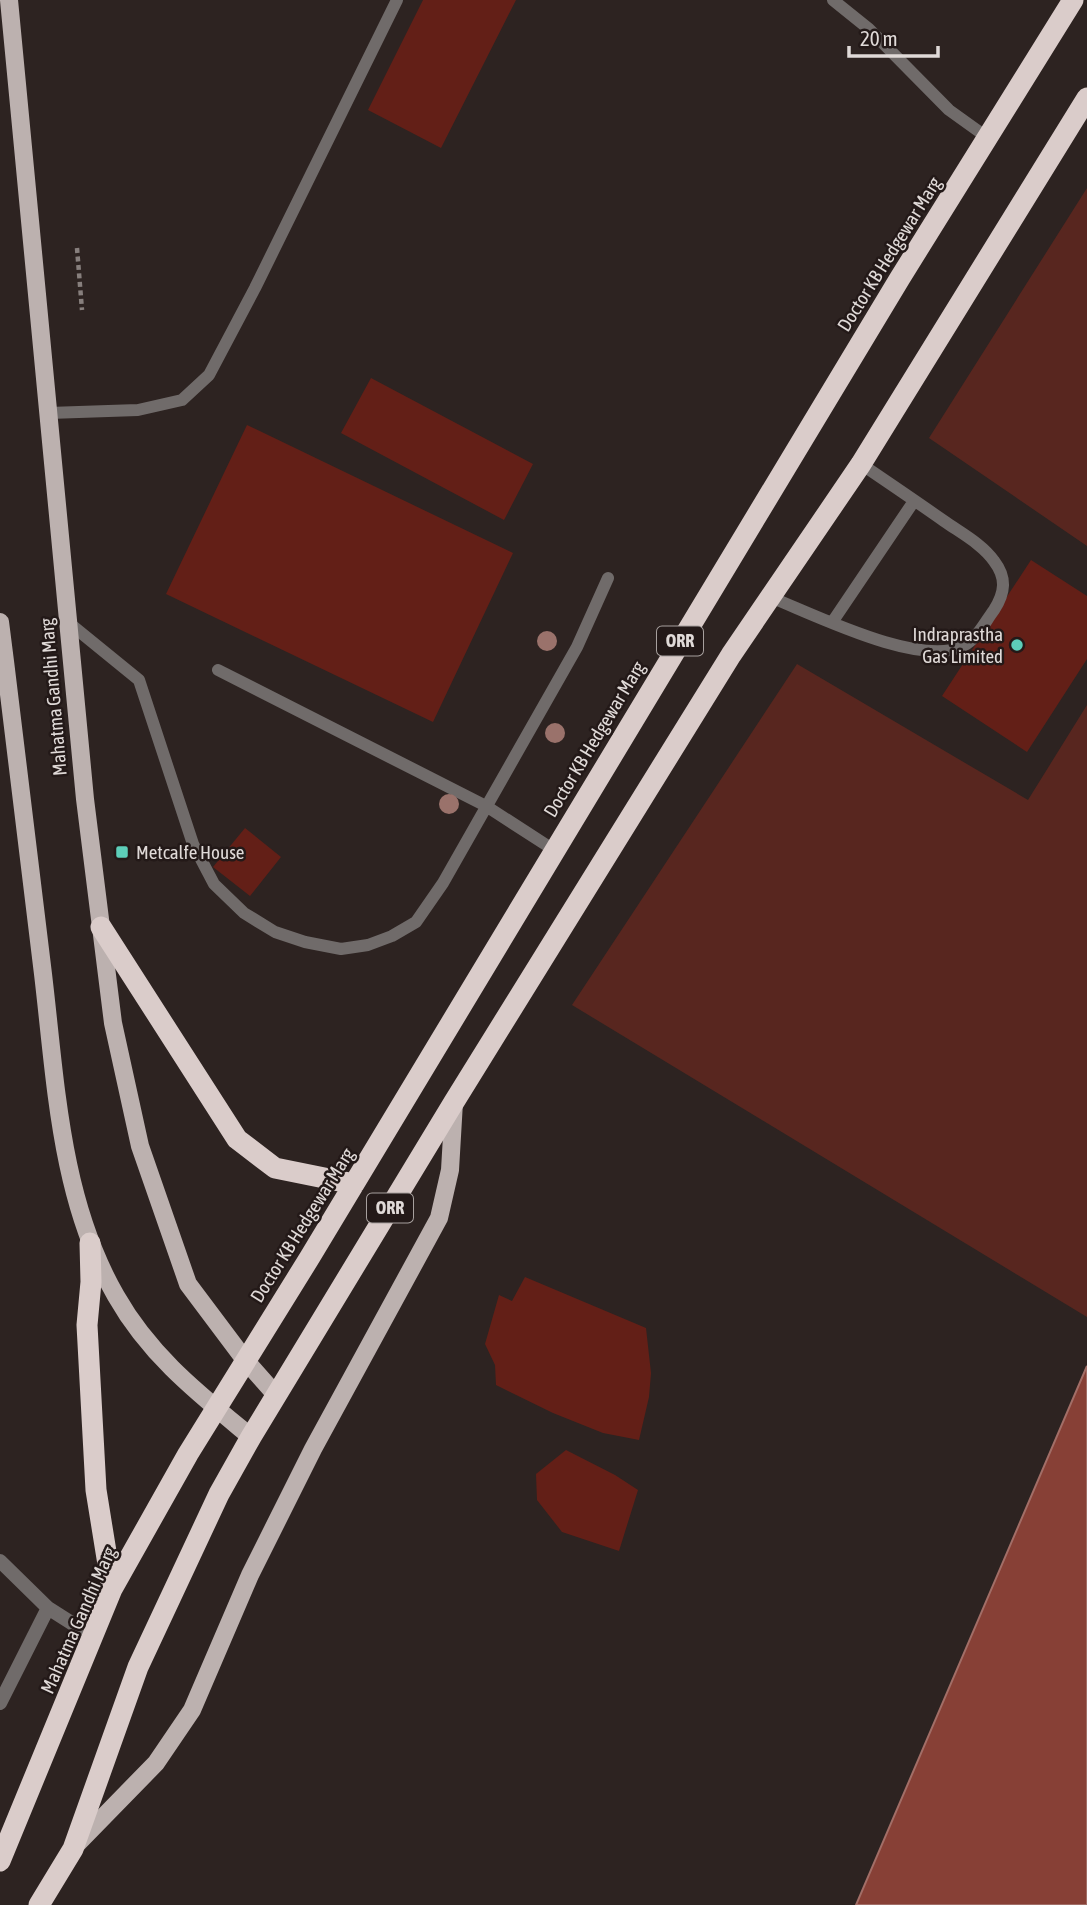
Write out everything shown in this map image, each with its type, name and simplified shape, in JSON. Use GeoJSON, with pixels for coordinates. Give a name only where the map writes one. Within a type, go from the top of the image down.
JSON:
{"type":"FeatureCollection","features":[{"type":"Feature","properties":{"kind":"highway","name":"Doctor KB Hedgewar Marg"},"geometry":{"type":"LineString","coordinates":[[245,1360],[354,1185],[879,313],[1073,0]]}},
{"type":"Feature","properties":{"kind":"highway","name":"ORR"},"geometry":{"type":"LineString","coordinates":[[251,1437],[730,655],[861,464],[1087,98]]}},
{"type":"Feature","properties":{"kind":"highway"},"geometry":{"type":"LineString","coordinates":[[101,927],[237,1139],[275,1168],[354,1185]]}},
{"type":"Feature","properties":{"kind":"highway"},"geometry":{"type":"LineString","coordinates":[[90,1243],[91,1282],[87,1325],[96,1490],[112,1589]]}},
{"type":"Feature","properties":{"kind":"highway","name":"Mahatma Gandhi Marg"},"geometry":{"type":"LineString","coordinates":[[0,1861],[112,1589],[215,1407],[245,1360]]}},
{"type":"Feature","properties":{"kind":"highway"},"geometry":{"type":"LineString","coordinates":[[44,1903],[73,1849],[138,1667],[219,1494],[251,1437]]}},
{"type":"Feature","properties":{"kind":"main road","name":"Mahatma Gandhi Marg"},"geometry":{"type":"LineString","coordinates":[[9,0],[85,799],[113,1023],[140,1146],[188,1284],[245,1360],[276,1395]]}},
{"type":"Feature","properties":{"kind":"main road"},"geometry":{"type":"LineString","coordinates":[[0,622],[65,1156],[90,1243],[117,1297],[148,1342],[180,1378],[251,1437]]}},
{"type":"Feature","properties":{"kind":"main road"},"geometry":{"type":"LineString","coordinates":[[73,1849],[156,1762],[192,1710],[261,1552],[313,1449],[439,1218],[450,1170],[454,1102]]}},
{"type":"Feature","properties":{"kind":"street"},"geometry":{"type":"LineString","coordinates":[[0,1562],[48,1608],[92,1636]]}},
{"type":"Feature","properties":{"kind":"street"},"geometry":{"type":"LineString","coordinates":[[0,1703],[48,1608]]}},
{"type":"Feature","properties":{"kind":"lane"},"geometry":{"type":"LineString","coordinates":[[49,413],[138,410],[182,400],[209,375],[255,288],[397,0]]}},
{"type":"Feature","properties":{"kind":"lane"},"geometry":{"type":"LineString","coordinates":[[833,0],[869,29],[949,110],[988,138]]}},
{"type":"Feature","properties":{"kind":"lane"},"geometry":{"type":"LineString","coordinates":[[771,597],[881,642],[925,650],[962,647],[975,637],[998,603],[1004,588],[1002,573],[985,551],[861,464]]}},
{"type":"Feature","properties":{"kind":"lane"},"geometry":{"type":"LineString","coordinates":[[833,621],[914,500]]}},
{"type":"Feature","properties":{"kind":"lane"},"geometry":{"type":"LineString","coordinates":[[69,622],[139,680],[193,844],[214,884],[244,913],[275,932],[305,942],[341,948],[368,944],[392,936],[416,922],[443,883],[577,647],[608,578]]}},
{"type":"Feature","properties":{"kind":"lane"},"geometry":{"type":"LineString","coordinates":[[218,670],[486,806],[554,850]]}},
{"type":"Feature","properties":{"kind":"path"},"geometry":{"type":"LineString","coordinates":[[76,248],[82,310]]}},
{"type":"Feature","properties":{"kind":"shaded area"},"geometry":{"type":"Polygon","coordinates":[[[1087,188],[1087,546],[929,438],[1087,188]]]}},
{"type":"Feature","properties":{"kind":"shaded area"},"geometry":{"type":"Polygon","coordinates":[[[797,664],[1028,800],[1087,705],[1087,1317],[572,1005],[797,664]]]}},
{"type":"Feature","properties":{"kind":"shaded area"},"geometry":{"type":"Polygon","coordinates":[[[1087,1366],[1087,1905],[856,1905],[1087,1366]]]}},
{"type":"Feature","properties":{"kind":"building"},"geometry":{"type":"Polygon","coordinates":[[[423,0],[516,0],[441,148],[368,110],[423,0]]]}},
{"type":"Feature","properties":{"kind":"building"},"geometry":{"type":"Polygon","coordinates":[[[371,378],[533,464],[504,520],[341,433],[371,378]]]}},
{"type":"Feature","properties":{"kind":"building"},"geometry":{"type":"Polygon","coordinates":[[[247,425],[513,553],[433,722],[166,594],[247,425]]]}},
{"type":"Feature","properties":{"kind":"building"},"geometry":{"type":"Polygon","coordinates":[[[1031,560],[1087,596],[1087,659],[1027,752],[942,696],[1031,560]]]}},
{"type":"Feature","properties":{"kind":"building"},"geometry":{"type":"Polygon","coordinates":[[[245,828],[281,857],[250,896],[213,867],[245,828]]]}},
{"type":"Feature","properties":{"kind":"building"},"geometry":{"type":"Polygon","coordinates":[[[525,1277],[646,1328],[651,1373],[649,1397],[639,1440],[603,1433],[553,1413],[496,1385],[495,1365],[485,1344],[499,1295],[512,1301],[525,1277]]]}},
{"type":"Feature","properties":{"kind":"building"},"geometry":{"type":"Polygon","coordinates":[[[566,1450],[638,1490],[619,1551],[562,1532],[537,1500],[536,1474],[566,1450]]]}},
{"type":"Feature","properties":{"kind":"place","name":"Indraprastha Gas Limited"},"geometry":{"type":"Point","coordinates":[1017,645]}},
{"type":"Feature","properties":{"kind":"place","name":"Metcalfe House"},"geometry":{"type":"Point","coordinates":[122,852]}}]}
